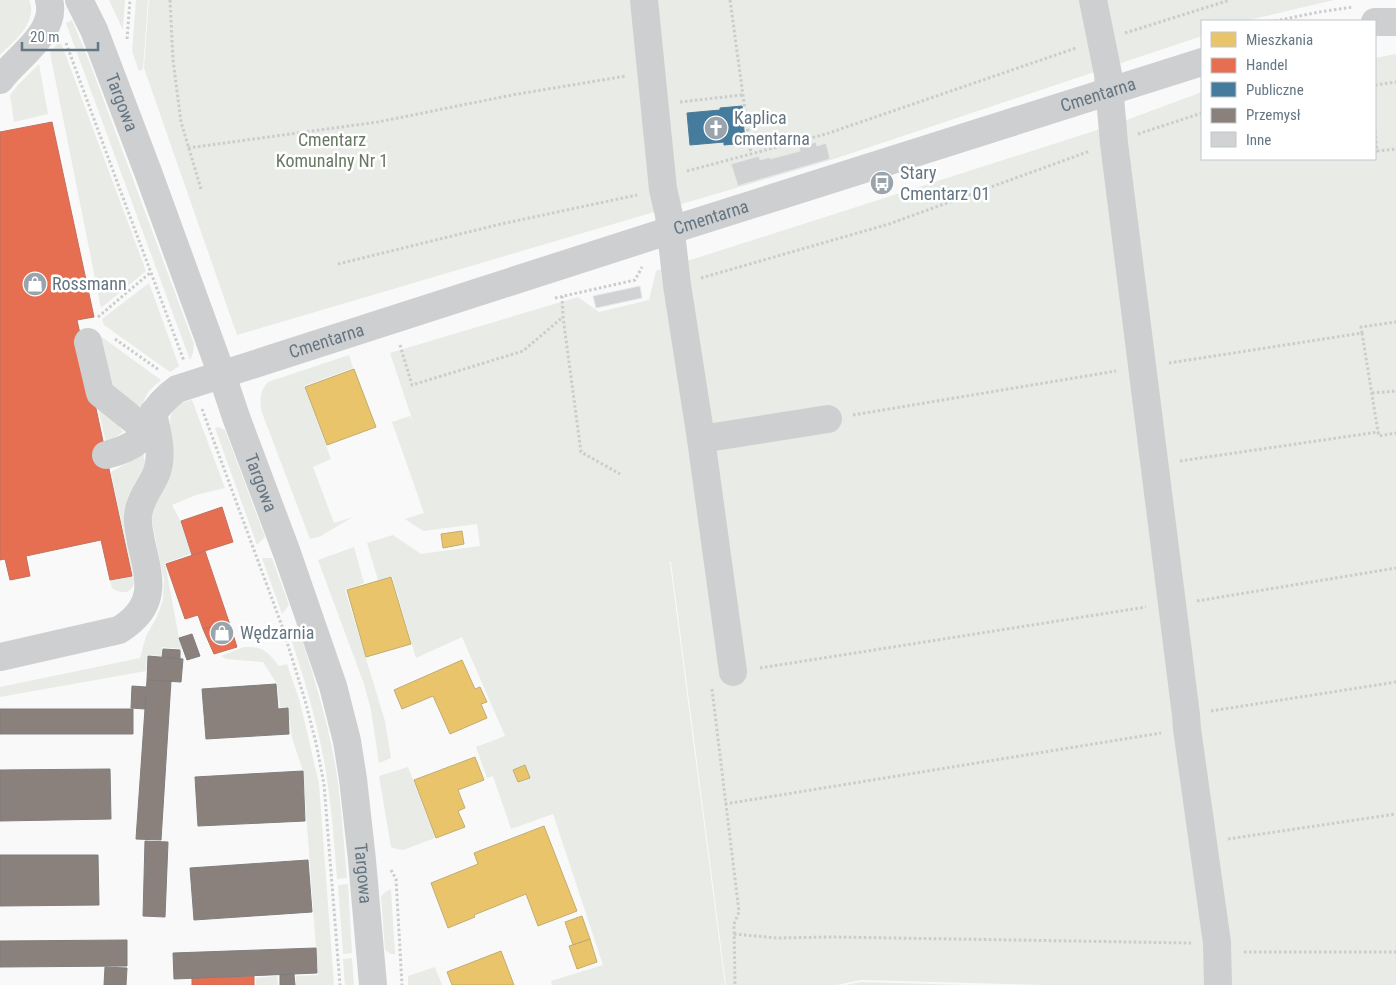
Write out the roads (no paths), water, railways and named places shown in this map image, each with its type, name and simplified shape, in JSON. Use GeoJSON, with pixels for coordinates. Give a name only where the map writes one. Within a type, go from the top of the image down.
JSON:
{"type":"FeatureCollection","features":[{"type":"Feature","properties":{"kind":"street","name":"Targowa"},"geometry":{"type":"LineString","coordinates":[[79,0],[94,30],[222,375],[333,686],[347,741],[353,779],[362,860],[372,985]]}},
{"type":"Feature","properties":{"kind":"street"},"geometry":{"type":"LineString","coordinates":[[644,0],[663,184],[670,215],[677,285],[701,439],[733,672]]}},
{"type":"Feature","properties":{"kind":"street"},"geometry":{"type":"LineString","coordinates":[[1093,0],[1111,91],[1114,143],[1173,602],[1186,722],[1218,948],[1218,985]]}},
{"type":"Feature","properties":{"kind":"street"},"geometry":{"type":"LineString","coordinates":[[0,80],[46,28],[49,9]]}},
{"type":"Feature","properties":{"kind":"street"},"geometry":{"type":"LineString","coordinates":[[1368,14],[1396,22]]}},
{"type":"Feature","properties":{"kind":"street","name":"Cmentarna"},"geometry":{"type":"LineString","coordinates":[[106,455],[120,451],[139,440],[166,398],[177,389],[1201,62]]}},
{"type":"Feature","properties":{"kind":"street"},"geometry":{"type":"LineString","coordinates":[[0,657],[119,630],[140,613],[147,596],[149,578],[139,530],[138,515],[142,500],[157,473],[160,459],[158,436],[150,421],[100,393],[96,333]]}},
{"type":"Feature","properties":{"kind":"street"},"geometry":{"type":"LineString","coordinates":[[701,439],[828,419]]}},
{"type":"Feature","properties":{"kind":"place","name":"Kaplica cmentarna"},"geometry":{"type":"Point","coordinates":[716,128]}},
{"type":"Feature","properties":{"kind":"place","name":"Stary Cmentarz 01"},"geometry":{"type":"Point","coordinates":[882,183]}},
{"type":"Feature","properties":{"kind":"place","name":"Rossmann"},"geometry":{"type":"Point","coordinates":[35,284]}},
{"type":"Feature","properties":{"kind":"place","name":"Wędzarnia"},"geometry":{"type":"Point","coordinates":[222,633]}},
{"type":"Feature","properties":{"kind":"park label","name":"Cmentarz Komunalny Nr 1"},"geometry":{"type":"Point","coordinates":[332,150]}}]}
